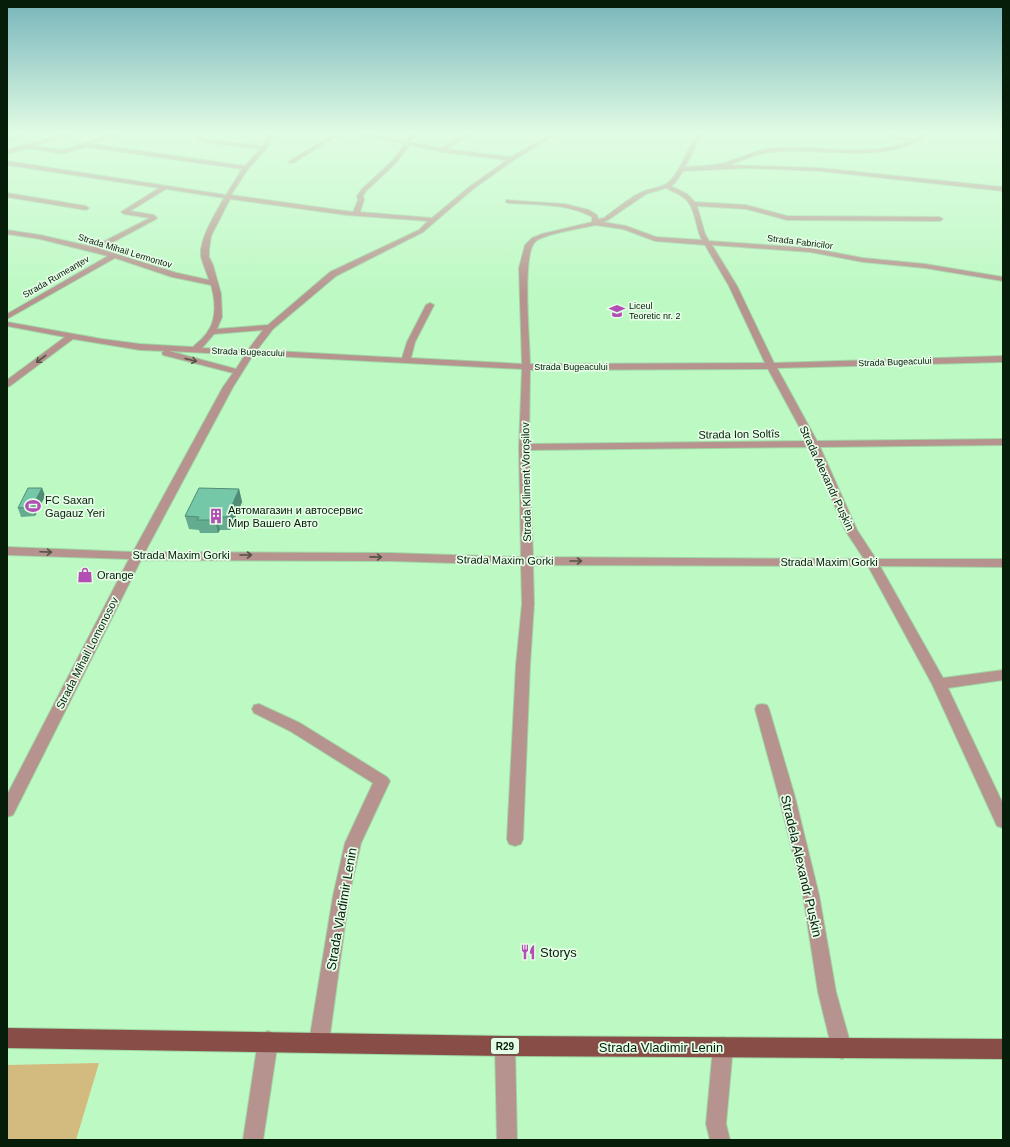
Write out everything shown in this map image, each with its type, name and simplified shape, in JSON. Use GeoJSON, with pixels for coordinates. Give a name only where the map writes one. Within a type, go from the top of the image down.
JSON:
{"type":"FeatureCollection","features":[{"type":"Feature","properties":{"kind":"main road","name":"Strada Vladimir Lenin"},"geometry":{"type":"LineString","coordinates":[[7,1038],[505,1046],[1003,1049]]}},
{"type":"Feature","properties":{"kind":"street"},"geometry":{"type":"LineString","coordinates":[[94,249],[154,218],[152,216],[127,214],[124,212],[164,188]]}},
{"type":"Feature","properties":{"kind":"street"},"geometry":{"type":"LineString","coordinates":[[169,188],[288,206],[435,220]]}},
{"type":"Feature","properties":{"kind":"street"},"geometry":{"type":"LineString","coordinates":[[195,350],[212,332],[218,317],[217,294],[205,257],[205,250],[208,236],[215,220],[233,188]]}},
{"type":"Feature","properties":{"kind":"street"},"geometry":{"type":"LineString","coordinates":[[356,213],[361,200],[360,196],[367,188]]}},
{"type":"Feature","properties":{"kind":"street","name":"Strada Mihail Lomonosov"},"geometry":{"type":"LineString","coordinates":[[7,810],[137,556],[228,387],[251,352],[270,327],[333,274],[421,232],[459,197],[473,188]]}},
{"type":"Feature","properties":{"kind":"street","name":"Strada Kliment Voroșilov"},"geometry":{"type":"LineString","coordinates":[[514,839],[523,665],[528,604],[524,447],[526,367],[522,268],[528,245],[534,239],[544,235],[595,223],[619,212],[633,199],[662,188]]}},
{"type":"Feature","properties":{"kind":"street"},"geometry":{"type":"LineString","coordinates":[[669,188],[685,195],[692,204],[746,207],[787,218],[940,219]]}},
{"type":"Feature","properties":{"kind":"street"},"geometry":{"type":"LineString","coordinates":[[989,188],[1003,189]]}},
{"type":"Feature","properties":{"kind":"street"},"geometry":{"type":"LineString","coordinates":[[7,195],[86,208]]}},
{"type":"Feature","properties":{"kind":"street"},"geometry":{"type":"LineString","coordinates":[[508,201],[580,209],[595,216],[595,223]]}},
{"type":"Feature","properties":{"kind":"street","name":"Strada Alexandr Pușkin"},"geometry":{"type":"LineString","coordinates":[[692,204],[702,234],[709,243],[733,286],[771,366],[814,444],[851,530],[872,562],[939,684],[1003,821]]}},
{"type":"Feature","properties":{"kind":"street","name":"Strada Fabricilor"},"geometry":{"type":"LineString","coordinates":[[595,223],[624,227],[655,239],[810,250],[863,260],[925,266],[1003,279]]}},
{"type":"Feature","properties":{"kind":"street","name":"Strada Mihail Lermontov"},"geometry":{"type":"LineString","coordinates":[[7,232],[94,249],[175,275],[214,283]]}},
{"type":"Feature","properties":{"kind":"street","name":"Strada Rumeanțev"},"geometry":{"type":"LineString","coordinates":[[7,317],[115,255]]}},
{"type":"Feature","properties":{"kind":"street"},"geometry":{"type":"LineString","coordinates":[[406,360],[411,342],[430,304]]}},
{"type":"Feature","properties":{"kind":"street","name":"Strada Bugeacului"},"geometry":{"type":"LineString","coordinates":[[7,324],[102,342],[140,346],[526,367],[771,366],[1003,359]]}},
{"type":"Feature","properties":{"kind":"street"},"geometry":{"type":"LineString","coordinates":[[212,332],[270,327]]}},
{"type":"Feature","properties":{"kind":"street"},"geometry":{"type":"LineString","coordinates":[[7,384],[72,336]]}},
{"type":"Feature","properties":{"kind":"street","name":"Strada Bugeacului"},"geometry":{"type":"LineString","coordinates":[[140,346],[238,372]]}},
{"type":"Feature","properties":{"kind":"street","name":"Strada Ion Soltîs"},"geometry":{"type":"LineString","coordinates":[[524,447],[1003,442]]}},
{"type":"Feature","properties":{"kind":"street","name":"Strada Maxim Gorki"},"geometry":{"type":"LineString","coordinates":[[7,551],[137,556],[344,557],[527,561],[1003,563]]}},
{"type":"Feature","properties":{"kind":"street"},"geometry":{"type":"LineString","coordinates":[[939,684],[1003,675]]}},
{"type":"Feature","properties":{"kind":"street","name":"Strada Vladimir Lenin"},"geometry":{"type":"LineString","coordinates":[[259,709],[295,728],[382,781],[368,806],[353,843],[341,896],[318,1042]]}},
{"type":"Feature","properties":{"kind":"street","name":"Stradela Alexandr Pușkin"},"geometry":{"type":"LineString","coordinates":[[762,709],[787,797],[811,895],[827,992],[842,1049]]}},
{"type":"Feature","properties":{"kind":"street"},"geometry":{"type":"LineString","coordinates":[[253,1140],[268,1041]]}},
{"type":"Feature","properties":{"kind":"street"},"geometry":{"type":"LineString","coordinates":[[505,1046],[507,1140]]}},
{"type":"Feature","properties":{"kind":"street"},"geometry":{"type":"LineString","coordinates":[[720,1140],[716,1124],[723,1047]]}},
{"type":"Feature","properties":{"kind":"shaded area"},"geometry":{"type":"Polygon","coordinates":[[[99,1063],[76,1140],[7,1140],[7,1065],[99,1063]]]}},
{"type":"Feature","properties":{"kind":"building"},"geometry":{"type":"Polygon","coordinates":[[[28,488],[42,488],[32,507],[18,508],[28,488]]]}},
{"type":"Feature","properties":{"kind":"building"},"geometry":{"type":"Polygon","coordinates":[[[199,488],[239,489],[227,517],[217,517],[215,520],[197,520],[199,517],[185,516],[199,488]]]}},
{"type":"Feature","properties":{"kind":"place","name":"Liceul Teoretic nr. 2"},"geometry":{"type":"Point","coordinates":[617,311]}},
{"type":"Feature","properties":{"kind":"place","name":"FC Saxan Gagauz Yeri"},"geometry":{"type":"Point","coordinates":[33,506]}},
{"type":"Feature","properties":{"kind":"place","name":"Автомагазин и автосервис Мир Вашего Авто"},"geometry":{"type":"Point","coordinates":[216,516]}},
{"type":"Feature","properties":{"kind":"place","name":"Orange"},"geometry":{"type":"Point","coordinates":[85,575]}},
{"type":"Feature","properties":{"kind":"place","name":"Storys"},"geometry":{"type":"Point","coordinates":[528,952]}}]}
